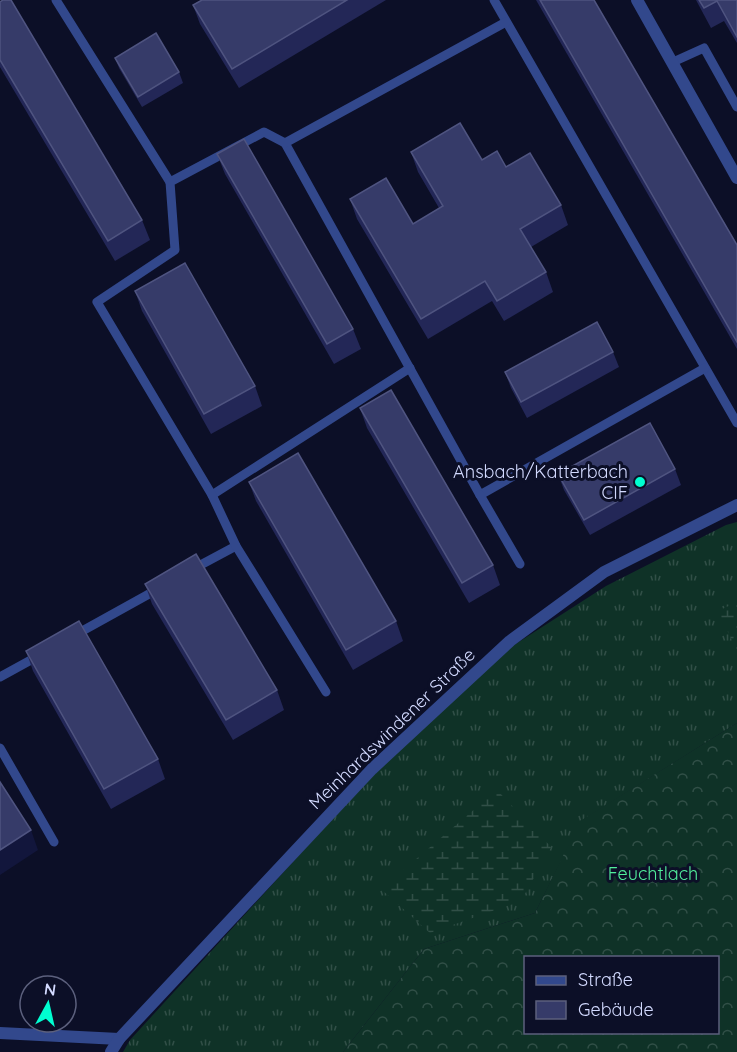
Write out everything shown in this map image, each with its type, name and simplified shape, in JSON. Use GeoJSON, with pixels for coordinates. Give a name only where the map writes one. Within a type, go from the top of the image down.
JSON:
{"type":"FeatureCollection","features":[{"type":"Feature","properties":{"kind":"street"},"geometry":{"type":"LineString","coordinates":[[637,0],[737,178]]}},
{"type":"Feature","properties":{"kind":"street","name":"Meinhardswindener Straße"},"geometry":{"type":"LineString","coordinates":[[111,1052],[119,1039],[372,769],[510,641],[604,572],[737,505]]}},
{"type":"Feature","properties":{"kind":"street"},"geometry":{"type":"LineString","coordinates":[[0,1024],[6,1033],[119,1039]]}},
{"type":"Feature","properties":{"kind":"lane"},"geometry":{"type":"LineString","coordinates":[[56,0],[170,182],[175,250],[97,302],[212,495],[236,546],[326,692]]}},
{"type":"Feature","properties":{"kind":"lane"},"geometry":{"type":"LineString","coordinates":[[494,0],[737,423]]}},
{"type":"Feature","properties":{"kind":"lane"},"geometry":{"type":"LineString","coordinates":[[285,143],[506,22]]}},
{"type":"Feature","properties":{"kind":"lane"},"geometry":{"type":"LineString","coordinates":[[673,62],[704,48],[737,106]]}},
{"type":"Feature","properties":{"kind":"lane"},"geometry":{"type":"LineString","coordinates":[[170,182],[264,132],[285,143],[520,564]]}},
{"type":"Feature","properties":{"kind":"lane"},"geometry":{"type":"LineString","coordinates":[[212,495],[410,368]]}},
{"type":"Feature","properties":{"kind":"lane"},"geometry":{"type":"LineString","coordinates":[[480,495],[705,368]]}},
{"type":"Feature","properties":{"kind":"lane"},"geometry":{"type":"LineString","coordinates":[[184,574],[236,546]]}},
{"type":"Feature","properties":{"kind":"lane"},"geometry":{"type":"LineString","coordinates":[[62,642],[164,585]]}},
{"type":"Feature","properties":{"kind":"lane"},"geometry":{"type":"LineString","coordinates":[[0,677],[51,648]]}},
{"type":"Feature","properties":{"kind":"lane"},"geometry":{"type":"LineString","coordinates":[[0,748],[54,842]]}},
{"type":"Feature","properties":{"kind":"green space"},"geometry":{"type":"Polygon","coordinates":[[[737,522],[737,723],[581,821],[535,913],[424,949],[343,1052],[123,1052],[130,1040],[379,768],[511,647],[606,586],[726,525],[737,522]]]}},
{"type":"Feature","properties":{"kind":"green space"},"geometry":{"type":"Polygon","coordinates":[[[737,602],[737,651],[718,611],[737,602]]]}},
{"type":"Feature","properties":{"kind":"green space","name":"Feuchtlach"},"geometry":{"type":"Polygon","coordinates":[[[737,723],[737,1052],[343,1052],[424,949],[535,913],[580,821],[737,723]]]}},
{"type":"Feature","properties":{"kind":"green space"},"geometry":{"type":"Polygon","coordinates":[[[497,790],[551,847],[521,901],[430,933],[381,889],[497,790]]]}},
{"type":"Feature","properties":{"kind":"building"},"geometry":{"type":"Polygon","coordinates":[[[11,0],[142,220],[108,241],[0,60],[0,2],[11,0]]]}},
{"type":"Feature","properties":{"kind":"building"},"geometry":{"type":"Polygon","coordinates":[[[202,0],[347,0],[232,69],[193,5],[202,0]]]}},
{"type":"Feature","properties":{"kind":"building"},"geometry":{"type":"Polygon","coordinates":[[[540,0],[594,0],[737,245],[737,342],[540,0]]]}},
{"type":"Feature","properties":{"kind":"building"},"geometry":{"type":"Polygon","coordinates":[[[699,0],[737,0],[737,37],[717,1],[704,8],[699,0]]]}},
{"type":"Feature","properties":{"kind":"building"},"geometry":{"type":"Polygon","coordinates":[[[156,33],[179,72],[138,97],[115,58],[156,33]]]}},
{"type":"Feature","properties":{"kind":"building"},"geometry":{"type":"Polygon","coordinates":[[[460,123],[482,160],[497,151],[506,167],[530,153],[561,205],[520,229],[546,272],[497,301],[485,281],[421,319],[350,199],[386,178],[413,224],[443,206],[411,152],[460,123]]]}},
{"type":"Feature","properties":{"kind":"building"},"geometry":{"type":"Polygon","coordinates":[[[244,139],[353,329],[327,344],[217,154],[244,139]]]}},
{"type":"Feature","properties":{"kind":"building"},"geometry":{"type":"Polygon","coordinates":[[[185,263],[255,386],[204,414],[135,291],[185,263]]]}},
{"type":"Feature","properties":{"kind":"building"},"geometry":{"type":"Polygon","coordinates":[[[597,322],[613,352],[521,402],[505,372],[597,322]]]}},
{"type":"Feature","properties":{"kind":"building"},"geometry":{"type":"Polygon","coordinates":[[[391,390],[493,565],[462,583],[360,408],[391,390]]]}},
{"type":"Feature","properties":{"kind":"building"},"geometry":{"type":"Polygon","coordinates":[[[650,423],[675,469],[584,520],[558,474],[650,423]]]}},
{"type":"Feature","properties":{"kind":"building"},"geometry":{"type":"Polygon","coordinates":[[[298,453],[396,621],[346,650],[249,482],[298,453]]]}},
{"type":"Feature","properties":{"kind":"building"},"geometry":{"type":"Polygon","coordinates":[[[196,554],[277,690],[226,720],[145,584],[196,554]]]}},
{"type":"Feature","properties":{"kind":"building"},"geometry":{"type":"Polygon","coordinates":[[[79,621],[158,759],[104,789],[26,651],[79,621]]]}},
{"type":"Feature","properties":{"kind":"building"},"geometry":{"type":"Polygon","coordinates":[[[0,782],[31,830],[0,850],[0,782]]]}},
{"type":"Feature","properties":{"kind":"place","name":"Ansbach/Katterbach CIF"},"geometry":{"type":"Point","coordinates":[640,482]}}]}
